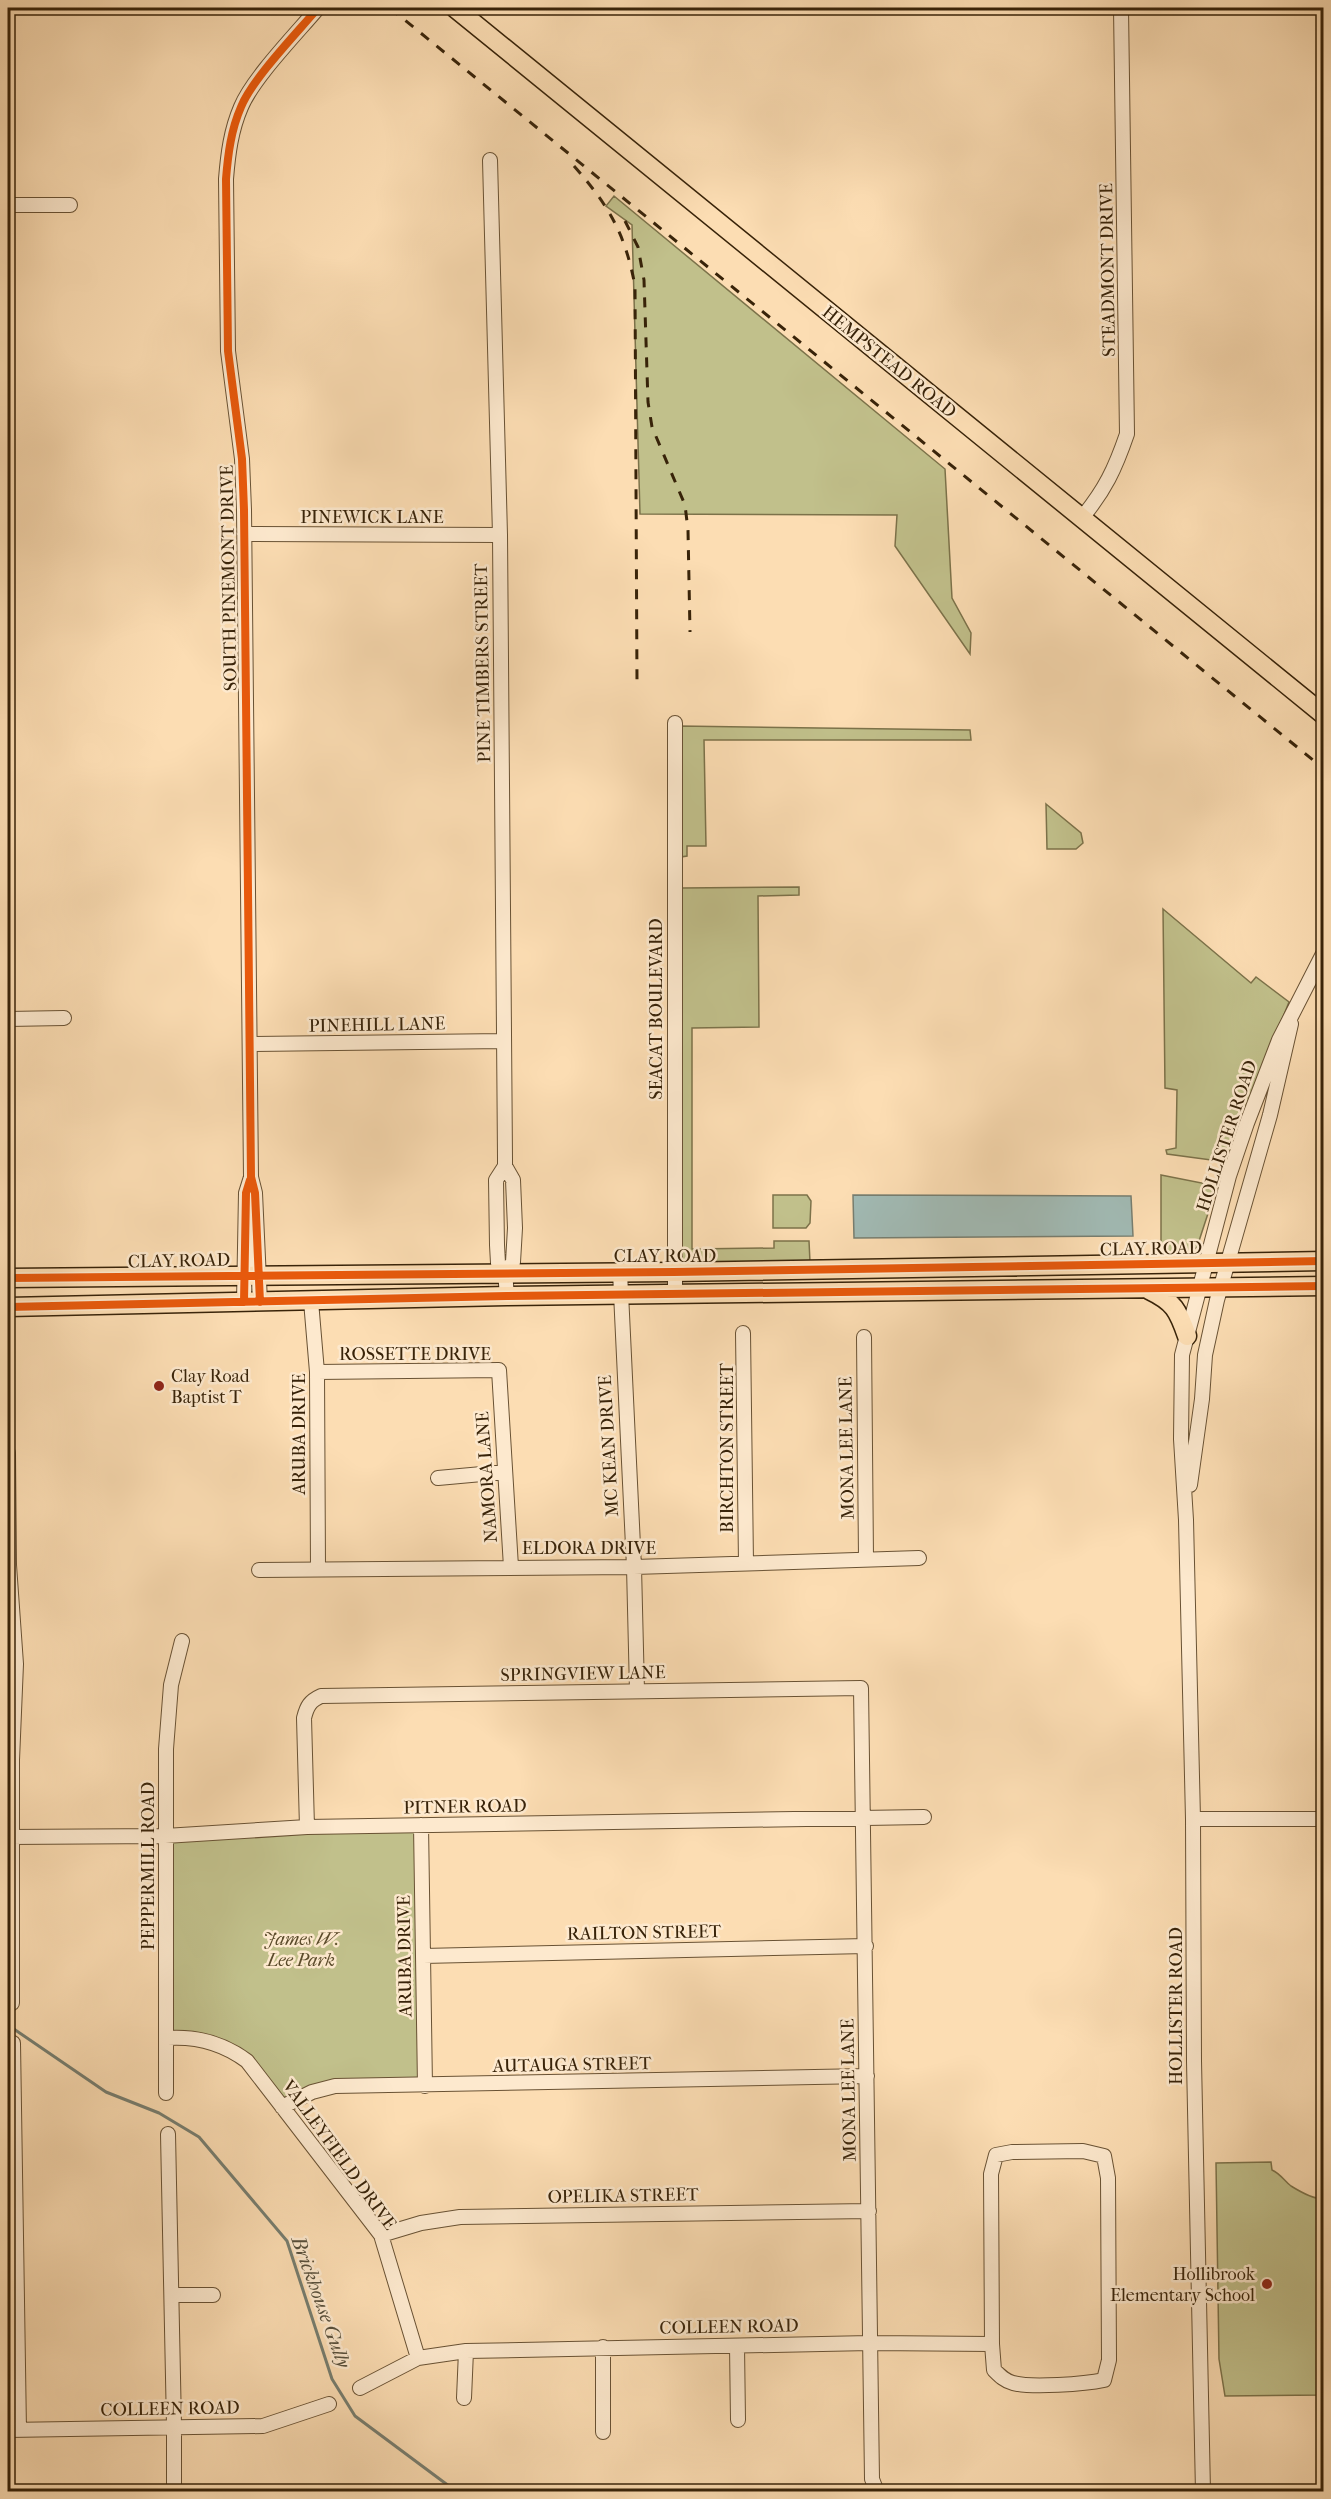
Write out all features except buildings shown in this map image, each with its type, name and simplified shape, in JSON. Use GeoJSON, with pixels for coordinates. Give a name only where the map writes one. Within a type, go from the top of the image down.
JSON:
{"type":"FeatureCollection","features":[{"type":"Feature","properties":{"kind":"main road","name":"HEMPSTEAD ROAD"},"geometry":{"type":"LineString","coordinates":[[455,8],[1323,715]]}},
{"type":"Feature","properties":{"kind":"main road","name":"CLAY ROAD"},"geometry":{"type":"LineString","coordinates":[[8,1278],[674,1272],[1323,1261]]}},
{"type":"Feature","properties":{"kind":"main road"},"geometry":{"type":"LineString","coordinates":[[1033,1266],[1034,1289]]}},
{"type":"Feature","properties":{"kind":"main road"},"geometry":{"type":"LineString","coordinates":[[824,1269],[825,1293]]}},
{"type":"Feature","properties":{"kind":"main road"},"geometry":{"type":"LineString","coordinates":[[8,1307],[507,1296],[1323,1286]]}},
{"type":"Feature","properties":{"kind":"main road"},"geometry":{"type":"LineString","coordinates":[[1144,1288],[1167,1299],[1173,1305],[1180,1316],[1187,1336]]}},
{"type":"Feature","properties":{"kind":"street","name":"SOUTH PINEMONT DRIVE"},"geometry":{"type":"LineString","coordinates":[[252,1302],[255,1193],[251,1177],[244,534],[242,459],[228,351],[226,179],[228,153],[234,126],[248,95],[318,8]]}},
{"type":"Feature","properties":{"kind":"street","name":"STEADMONT DRIVE"},"geometry":{"type":"LineString","coordinates":[[1081,519],[1102,491],[1116,466],[1127,434],[1121,8]]}},
{"type":"Feature","properties":{"kind":"street","name":"PINE TIMBERS STREET"},"geometry":{"type":"LineString","coordinates":[[490,160],[500,535],[505,1166],[513,1180],[515,1228],[513,1262],[505,1272],[507,1296]]}},
{"type":"Feature","properties":{"kind":"street"},"geometry":{"type":"LineString","coordinates":[[8,205],[70,205]]}},
{"type":"Feature","properties":{"kind":"street","name":"PINEWICK LANE"},"geometry":{"type":"LineString","coordinates":[[244,534],[500,535]]}},
{"type":"Feature","properties":{"kind":"street","name":"SEACAT BOULEVARD"},"geometry":{"type":"LineString","coordinates":[[675,723],[675,1295]]}},
{"type":"Feature","properties":{"kind":"street","name":"HOLLISTER ROAD"},"geometry":{"type":"LineString","coordinates":[[1203,2492],[1194,2061],[1193,1820],[1182,1355],[1229,1176],[1247,1123],[1279,1040],[1323,952]]}},
{"type":"Feature","properties":{"kind":"street","name":"HOLLISTER ROAD"},"geometry":{"type":"LineString","coordinates":[[1186,1520],[1202,1399],[1205,1355],[1220,1287],[1266,1129],[1293,1016]]}},
{"type":"Feature","properties":{"kind":"street"},"geometry":{"type":"LineString","coordinates":[[8,1019],[64,1018]]}},
{"type":"Feature","properties":{"kind":"street","name":"PINEHILL LANE"},"geometry":{"type":"LineString","coordinates":[[250,1044],[504,1041]]}},
{"type":"Feature","properties":{"kind":"street"},"geometry":{"type":"LineString","coordinates":[[1247,1123],[1266,1129]]}},
{"type":"Feature","properties":{"kind":"street","name":"MC KEAN DRIVE"},"geometry":{"type":"LineString","coordinates":[[620,1272],[634,1567],[637,1691]]}},
{"type":"Feature","properties":{"kind":"street","name":"ARUBA DRIVE"},"geometry":{"type":"LineString","coordinates":[[311,1301],[317,1372],[318,1568]]}},
{"type":"Feature","properties":{"kind":"street","name":"BIRCHTON STREET"},"geometry":{"type":"LineString","coordinates":[[743,1333],[746,1563]]}},
{"type":"Feature","properties":{"kind":"street","name":"MONA LEE LANE"},"geometry":{"type":"LineString","coordinates":[[864,1337],[867,1559]]}},
{"type":"Feature","properties":{"kind":"street","name":"ROSSETTE DRIVE"},"geometry":{"type":"LineString","coordinates":[[317,1372],[499,1370],[500,1385]]}},
{"type":"Feature","properties":{"kind":"street","name":"NAMORA LANE"},"geometry":{"type":"LineString","coordinates":[[500,1385],[511,1567]]}},
{"type":"Feature","properties":{"kind":"street"},"geometry":{"type":"LineString","coordinates":[[1182,1397],[1202,1399]]}},
{"type":"Feature","properties":{"kind":"street"},"geometry":{"type":"LineString","coordinates":[[8,1453],[9,1565],[16,1664],[9,1837],[12,2002]]}},
{"type":"Feature","properties":{"kind":"street"},"geometry":{"type":"LineString","coordinates":[[438,1478],[504,1472]]}},
{"type":"Feature","properties":{"kind":"street","name":"ELDORA DRIVE"},"geometry":{"type":"LineString","coordinates":[[259,1570],[634,1567],[919,1558]]}},
{"type":"Feature","properties":{"kind":"street","name":"PEPPERMILL ROAD"},"geometry":{"type":"LineString","coordinates":[[166,2093],[166,1749],[171,1685],[182,1641]]}},
{"type":"Feature","properties":{"kind":"street","name":"MONA LEE LANE"},"geometry":{"type":"LineString","coordinates":[[861,1688],[872,2479],[877,2492]]}},
{"type":"Feature","properties":{"kind":"street","name":"SPRINGVIEW LANE"},"geometry":{"type":"LineString","coordinates":[[307,1827],[304,1718],[312,1700],[321,1696],[861,1688]]}},
{"type":"Feature","properties":{"kind":"street","name":"PITNER ROAD"},"geometry":{"type":"LineString","coordinates":[[9,1837],[165,1836],[307,1827],[924,1817]]}},
{"type":"Feature","properties":{"kind":"street"},"geometry":{"type":"LineString","coordinates":[[1193,1820],[1323,1819]]}},
{"type":"Feature","properties":{"kind":"street","name":"ARUBA DRIVE"},"geometry":{"type":"LineString","coordinates":[[421,1826],[425,2086]]}},
{"type":"Feature","properties":{"kind":"street","name":"RAILTON STREET"},"geometry":{"type":"LineString","coordinates":[[423,1956],[866,1946]]}},
{"type":"Feature","properties":{"kind":"street","name":"VALLEYFIELD DRIVE"},"geometry":{"type":"LineString","coordinates":[[167,2038],[191,2038],[214,2042],[247,2061],[381,2235],[418,2358]]}},
{"type":"Feature","properties":{"kind":"street"},"geometry":{"type":"LineString","coordinates":[[13,2043],[13,2430]]}},
{"type":"Feature","properties":{"kind":"street","name":"AUTAUGA STREET"},"geometry":{"type":"LineString","coordinates":[[282,2107],[312,2092],[335,2086],[867,2076]]}},
{"type":"Feature","properties":{"kind":"street"},"geometry":{"type":"LineString","coordinates":[[168,2134],[174,2492]]}},
{"type":"Feature","properties":{"kind":"street"},"geometry":{"type":"LineString","coordinates":[[1083,2151],[1104,2156],[1108,2178],[1109,2360],[1104,2380],[1082,2384],[1015,2384],[1002,2378],[994,2370],[992,2344],[991,2174],[996,2155],[1012,2152],[1083,2151]]}},
{"type":"Feature","properties":{"kind":"street","name":"OPELIKA STREET"},"geometry":{"type":"LineString","coordinates":[[381,2235],[421,2223],[460,2217],[869,2211]]}},
{"type":"Feature","properties":{"kind":"street"},"geometry":{"type":"LineString","coordinates":[[172,2295],[213,2295]]}},
{"type":"Feature","properties":{"kind":"street","name":"COLLEEN ROAD"},"geometry":{"type":"LineString","coordinates":[[360,2388],[418,2358],[466,2351],[870,2343],[992,2344]]}},
{"type":"Feature","properties":{"kind":"street"},"geometry":{"type":"LineString","coordinates":[[737,2346],[738,2420]]}},
{"type":"Feature","properties":{"kind":"street"},"geometry":{"type":"LineString","coordinates":[[603,2347],[603,2432]]}},
{"type":"Feature","properties":{"kind":"street"},"geometry":{"type":"LineString","coordinates":[[464,2398],[466,2351]]}},
{"type":"Feature","properties":{"kind":"street","name":"COLLEEN ROAD"},"geometry":{"type":"LineString","coordinates":[[13,2430],[263,2426],[329,2404]]}},
{"type":"Feature","properties":{"kind":"green space"},"geometry":{"type":"Polygon","coordinates":[[[614,196],[945,469],[952,598],[971,633],[970,654],[895,546],[897,515],[640,514],[632,225],[606,206],[614,196]]]}},
{"type":"Feature","properties":{"kind":"green space"},"geometry":{"type":"Polygon","coordinates":[[[679,726],[970,730],[971,740],[704,740],[706,846],[687,846],[687,856],[681,857],[682,888],[799,887],[799,895],[758,896],[759,1027],[692,1028],[692,1249],[774,1248],[774,1241],[809,1241],[810,1262],[680,1263],[679,726]]]}},
{"type":"Feature","properties":{"kind":"green space"},"geometry":{"type":"Polygon","coordinates":[[[1046,804],[1081,833],[1083,843],[1076,849],[1047,849],[1046,804]]]}},
{"type":"Feature","properties":{"kind":"green space"},"geometry":{"type":"Polygon","coordinates":[[[1163,909],[1251,983],[1256,977],[1289,1002],[1226,1162],[1167,1154],[1166,1150],[1176,1148],[1177,1090],[1165,1088],[1163,909]]]}},
{"type":"Feature","properties":{"kind":"green space"},"geometry":{"type":"Polygon","coordinates":[[[1161,1175],[1217,1186],[1197,1247],[1189,1253],[1166,1254],[1161,1248],[1161,1175]]]}},
{"type":"Feature","properties":{"kind":"green space"},"geometry":{"type":"Polygon","coordinates":[[[773,1195],[807,1195],[811,1201],[810,1223],[806,1228],[773,1228],[773,1195]]]}},
{"type":"Feature","properties":{"kind":"green space","name":"James W. Lee Park"},"geometry":{"type":"Polygon","coordinates":[[[421,1825],[425,2086],[344,2086],[282,2107],[236,2053],[167,2038],[165,1836],[421,1825]]]}},
{"type":"Feature","properties":{"kind":"green space","name":"Hollibrook Elementary School"},"geometry":{"type":"Polygon","coordinates":[[[1271,2162],[1272,2170],[1291,2186],[1323,2199],[1323,2395],[1225,2396],[1219,2359],[1216,2163],[1271,2162]]]}},
{"type":"Feature","properties":{"kind":"water"},"geometry":{"type":"Polygon","coordinates":[[[853,1195],[1131,1196],[1133,1236],[854,1238],[853,1195]]]}},
{"type":"Feature","properties":{"kind":"waterway","name":"Brickhouse Gully"},"geometry":{"type":"LineString","coordinates":[[8,2025],[106,2092],[159,2113],[199,2137],[287,2241],[332,2379],[355,2416],[457,2492]]}},
{"type":"Feature","properties":{"kind":"railway"},"geometry":{"type":"LineString","coordinates":[[390,8],[1324,769]]}},
{"type":"Feature","properties":{"kind":"railway"},"geometry":{"type":"LineString","coordinates":[[574,166],[597,194],[614,221],[621,235],[635,286],[637,683]]}},
{"type":"Feature","properties":{"kind":"railway"},"geometry":{"type":"LineString","coordinates":[[625,221],[638,247],[644,280],[648,402],[652,427],[685,505],[688,530],[690,632]]}},
{"type":"Feature","properties":{"kind":"cycle path"},"geometry":{"type":"LineString","coordinates":[[260,1302],[255,1193],[251,1177],[244,510],[242,459],[228,351],[226,179],[232,133],[247,95],[265,70],[318,8]]}},
{"type":"Feature","properties":{"kind":"cycle path"},"geometry":{"type":"LineString","coordinates":[[244,1302],[246,1193],[250,1180]]}},
{"type":"Feature","properties":{"kind":"cycle path"},"geometry":{"type":"LineString","coordinates":[[8,1278],[674,1272],[1324,1261]]}},
{"type":"Feature","properties":{"kind":"cycle path"},"geometry":{"type":"LineString","coordinates":[[8,1307],[507,1296],[1324,1286]]}},
{"type":"Feature","properties":{"kind":"place","name":"Clay Road Baptist T"},"geometry":{"type":"Point","coordinates":[159,1386]}},
{"type":"Feature","properties":{"kind":"place","name":"Hollibrook Elementary School"},"geometry":{"type":"Point","coordinates":[1267,2284]}}]}
